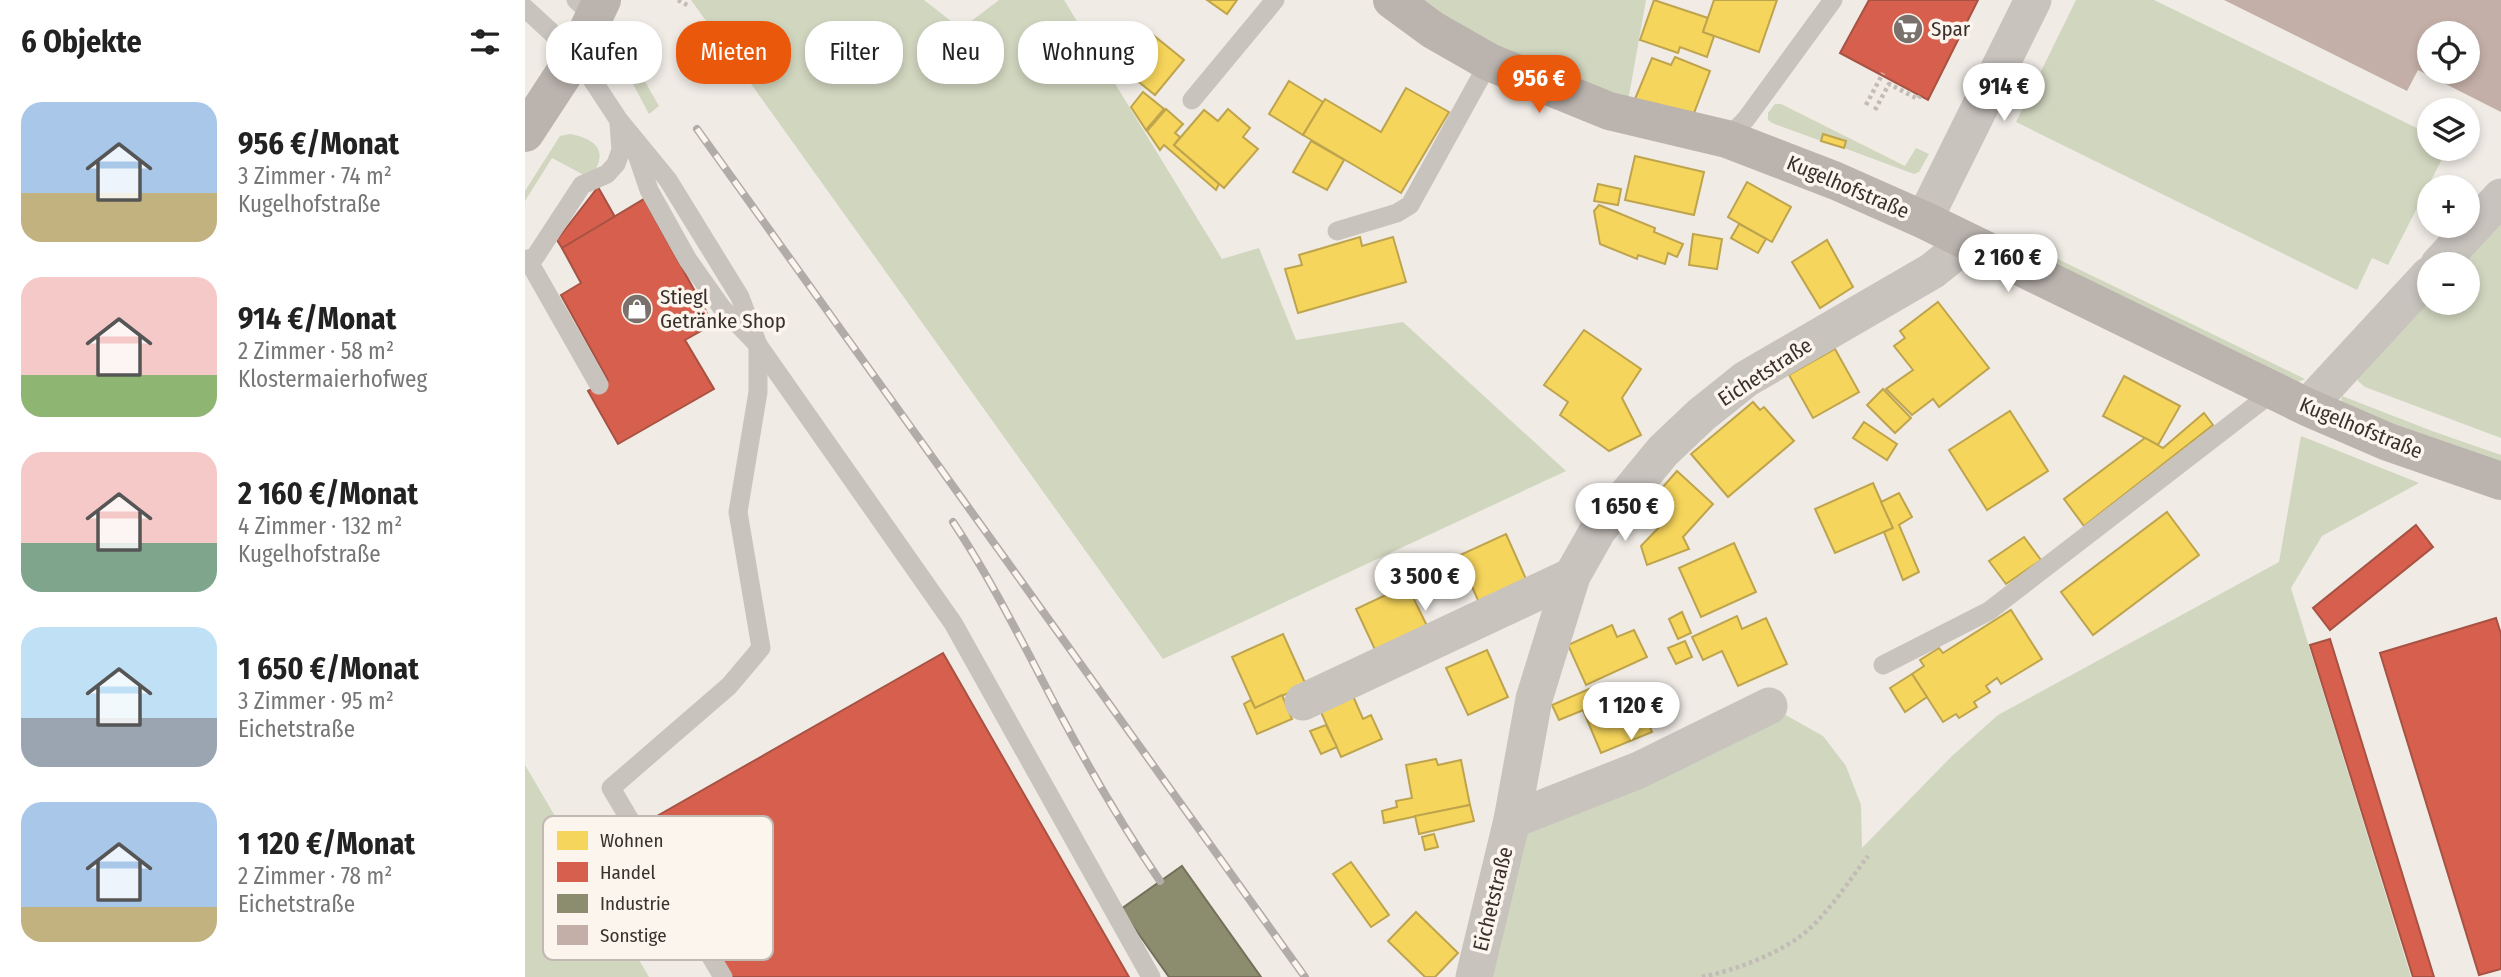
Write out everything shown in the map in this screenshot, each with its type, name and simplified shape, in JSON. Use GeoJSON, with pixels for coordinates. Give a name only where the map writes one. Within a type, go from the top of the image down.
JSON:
{"type":"FeatureCollection","features":[{"type":"Feature","properties":{"kind":"street","name":"Kugelhofstraße"},"geometry":{"type":"LineString","coordinates":[[1392,0],[1433,30],[1489,62],[1609,111],[1727,139],[1813,171],[1924,220],[2290,399],[2388,442],[2501,481]]}},
{"type":"Feature","properties":{"kind":"street"},"geometry":{"type":"LineString","coordinates":[[1924,220],[2033,0]]}},
{"type":"Feature","properties":{"kind":"street"},"geometry":{"type":"LineString","coordinates":[[525,134],[557,84]]}},
{"type":"Feature","properties":{"kind":"street"},"geometry":{"type":"LineString","coordinates":[[2450,252],[2501,197]]}},
{"type":"Feature","properties":{"kind":"street","name":"Eichetstraße"},"geometry":{"type":"LineString","coordinates":[[1474,977],[1512,820],[1534,699],[1572,576],[1598,530],[1663,451],[1701,415],[1746,379],[1932,271],[1969,242]]}},
{"type":"Feature","properties":{"kind":"street"},"geometry":{"type":"LineString","coordinates":[[2290,399],[2417,286]]}},
{"type":"Feature","properties":{"kind":"street"},"geometry":{"type":"LineString","coordinates":[[1303,702],[1572,576]]}},
{"type":"Feature","properties":{"kind":"street","name":"Eichetstraße"},"geometry":{"type":"LineString","coordinates":[[1512,820],[1639,770],[1769,705]]}},
{"type":"Feature","properties":{"kind":"lane"},"geometry":{"type":"LineString","coordinates":[[1192,100],[1275,0]]}},
{"type":"Feature","properties":{"kind":"lane"},"geometry":{"type":"LineString","coordinates":[[1727,139],[1746,119],[1833,0]]}},
{"type":"Feature","properties":{"kind":"lane"},"geometry":{"type":"LineString","coordinates":[[525,8],[546,27]]}},
{"type":"Feature","properties":{"kind":"lane"},"geometry":{"type":"LineString","coordinates":[[1337,231],[1397,213],[1410,205],[1489,62]]}},
{"type":"Feature","properties":{"kind":"lane"},"geometry":{"type":"LineString","coordinates":[[596,84],[624,125],[668,180],[740,297],[758,345],[953,623],[1151,977]]}},
{"type":"Feature","properties":{"kind":"lane"},"geometry":{"type":"LineString","coordinates":[[599,385],[527,260],[535,257],[582,185],[607,174],[616,164],[624,125]]}},
{"type":"Feature","properties":{"kind":"lane"},"geometry":{"type":"LineString","coordinates":[[628,816],[611,788],[729,686],[761,648],[738,512],[758,392],[758,345]]}},
{"type":"Feature","properties":{"kind":"lane"},"geometry":{"type":"LineString","coordinates":[[1883,665],[1989,611],[2290,399]]}},
{"type":"Feature","properties":{"kind":"lane"},"geometry":{"type":"LineString","coordinates":[[713,960],[723,977]]}},
{"type":"Feature","properties":{"kind":"path"},"geometry":{"type":"LineString","coordinates":[[678,0],[689,6]]}},
{"type":"Feature","properties":{"kind":"path"},"geometry":{"type":"LineString","coordinates":[[1866,105],[1883,74]]}},
{"type":"Feature","properties":{"kind":"path"},"geometry":{"type":"LineString","coordinates":[[1875,110],[1889,84],[1918,99],[1920,96]]}},
{"type":"Feature","properties":{"kind":"path"},"geometry":{"type":"LineString","coordinates":[[1702,977],[1757,959],[1799,937],[1826,909],[1868,856]]}},
{"type":"Feature","properties":{"kind":"green space"},"geometry":{"type":"Polygon","coordinates":[[[691,0],[924,0],[951,21],[917,21],[917,84],[1004,84],[1004,21],[971,21],[999,0],[1064,0],[1077,21],[1018,21],[1018,84],[1115,84],[1222,259],[1259,248],[1296,340],[1403,322],[1566,471],[1163,659],[751,84],[791,84],[791,21],[706,21],[691,0]]]}},
{"type":"Feature","properties":{"kind":"green space"},"geometry":{"type":"Polygon","coordinates":[[[1416,0],[1646,0],[1628,101],[1481,40],[1416,0]]]}},
{"type":"Feature","properties":{"kind":"green space"},"geometry":{"type":"Polygon","coordinates":[[[2076,0],[2154,0],[2417,128],[2417,161],[2441,161],[2434,175],[2417,175],[2417,208],[2388,265],[2372,258],[2357,290],[2016,122],[2076,0]]]}},
{"type":"Feature","properties":{"kind":"green space"},"geometry":{"type":"Polygon","coordinates":[[[633,84],[646,84],[659,106],[649,114],[633,84]]]}},
{"type":"Feature","properties":{"kind":"green space"},"geometry":{"type":"Polygon","coordinates":[[[1775,104],[1781,104],[1905,166],[1916,148],[1929,154],[1919,172],[1914,174],[1844,148],[1846,141],[1823,134],[1821,141],[1772,123],[1768,120],[1768,113],[1775,104]]]}},
{"type":"Feature","properties":{"kind":"green space"},"geometry":{"type":"Polygon","coordinates":[[[570,134],[585,138],[596,145],[600,156],[595,171],[584,175],[552,158],[525,201],[525,191],[560,136],[570,134]]]}},
{"type":"Feature","properties":{"kind":"green space"},"geometry":{"type":"Polygon","coordinates":[[[2501,212],[2501,438],[2365,387],[2358,381],[2357,372],[2417,305],[2417,315],[2480,315],[2480,252],[2465,252],[2501,212]]]}},
{"type":"Feature","properties":{"kind":"green space"},"geometry":{"type":"Polygon","coordinates":[[[2033,247],[2305,379],[2296,383],[2028,255],[2033,247]]]}},
{"type":"Feature","properties":{"kind":"green space"},"geometry":{"type":"Polygon","coordinates":[[[2342,396],[2501,455],[2501,464],[2415,435],[2341,402],[2342,396]]]}},
{"type":"Feature","properties":{"kind":"green space"},"geometry":{"type":"Polygon","coordinates":[[[2301,436],[2419,483],[2322,536],[2291,588],[2411,977],[1485,977],[1518,835],[1782,713],[1823,736],[1846,766],[1861,805],[1862,848],[1952,756],[1998,715],[2279,562],[2301,436]]]}},
{"type":"Feature","properties":{"kind":"green space"},"geometry":{"type":"Polygon","coordinates":[[[525,765],[555,816],[543,816],[543,960],[639,960],[649,977],[525,977],[525,765]]]}},
{"type":"Feature","properties":{"kind":"building: Wohnen"},"geometry":{"type":"Polygon","coordinates":[[[1207,0],[1237,0],[1227,14],[1207,0]]]}},
{"type":"Feature","properties":{"kind":"building: Wohnen"},"geometry":{"type":"Polygon","coordinates":[[[1654,0],[1708,18],[1703,32],[1714,36],[1707,57],[1680,47],[1678,53],[1640,40],[1654,0]]]}},
{"type":"Feature","properties":{"kind":"building: Wohnen"},"geometry":{"type":"Polygon","coordinates":[[[1714,0],[1777,0],[1759,52],[1703,32],[1714,0]]]}},
{"type":"Feature","properties":{"kind":"building: Wohnen"},"geometry":{"type":"Polygon","coordinates":[[[1158,39],[1184,60],[1155,95],[1141,84],[1158,84],[1158,39]]]}},
{"type":"Feature","properties":{"kind":"building: Wohnen"},"geometry":{"type":"Polygon","coordinates":[[[1675,57],[1710,71],[1691,121],[1635,99],[1652,58],[1671,65],[1675,57]]]}},
{"type":"Feature","properties":{"kind":"building: Wohnen"},"geometry":{"type":"Polygon","coordinates":[[[1289,81],[1323,102],[1303,135],[1269,114],[1289,81]]]}},
{"type":"Feature","properties":{"kind":"building: Wohnen"},"geometry":{"type":"Polygon","coordinates":[[[1406,88],[1449,112],[1401,193],[1303,135],[1325,99],[1381,132],[1406,88]]]}},
{"type":"Feature","properties":{"kind":"building: Wohnen"},"geometry":{"type":"Polygon","coordinates":[[[1143,92],[1164,109],[1146,130],[1131,107],[1143,92]]]}},
{"type":"Feature","properties":{"kind":"building: Wohnen"},"geometry":{"type":"Polygon","coordinates":[[[1166,109],[1183,124],[1175,133],[1180,137],[1174,145],[1219,184],[1216,190],[1164,145],[1160,150],[1147,131],[1166,109]]]}},
{"type":"Feature","properties":{"kind":"building: Wohnen"},"geometry":{"type":"Polygon","coordinates":[[[1228,109],[1250,128],[1243,137],[1258,149],[1224,188],[1174,145],[1204,110],[1218,121],[1228,109]]]}},
{"type":"Feature","properties":{"kind":"building: Wohnen"},"geometry":{"type":"Polygon","coordinates":[[[1823,134],[1846,141],[1844,148],[1821,141],[1823,134]]]}},
{"type":"Feature","properties":{"kind":"building: Wohnen"},"geometry":{"type":"Polygon","coordinates":[[[1311,141],[1344,160],[1327,190],[1293,172],[1311,141]]]}},
{"type":"Feature","properties":{"kind":"building: Wohnen"},"geometry":{"type":"Polygon","coordinates":[[[1635,156],[1704,172],[1694,215],[1625,200],[1635,156]]]}},
{"type":"Feature","properties":{"kind":"building: Wohnen"},"geometry":{"type":"Polygon","coordinates":[[[1747,182],[1791,207],[1772,242],[1728,217],[1747,182]]]}},
{"type":"Feature","properties":{"kind":"building: Wohnen"},"geometry":{"type":"Polygon","coordinates":[[[1598,184],[1621,189],[1618,205],[1594,201],[1598,184]]]}},
{"type":"Feature","properties":{"kind":"building: Wohnen"},"geometry":{"type":"Polygon","coordinates":[[[1599,205],[1655,228],[1654,232],[1683,244],[1677,257],[1668,253],[1665,264],[1638,255],[1637,259],[1600,244],[1594,211],[1599,205]]]}},
{"type":"Feature","properties":{"kind":"building: Wohnen"},"geometry":{"type":"Polygon","coordinates":[[[1739,224],[1766,239],[1758,253],[1731,238],[1739,224]]]}},
{"type":"Feature","properties":{"kind":"building: Wohnen"},"geometry":{"type":"Polygon","coordinates":[[[1693,234],[1722,239],[1717,269],[1689,265],[1693,234]]]}},
{"type":"Feature","properties":{"kind":"building: Wohnen"},"geometry":{"type":"Polygon","coordinates":[[[1360,237],[1362,246],[1393,237],[1406,282],[1298,313],[1285,269],[1302,265],[1299,255],[1360,237]]]}},
{"type":"Feature","properties":{"kind":"building: Wohnen"},"geometry":{"type":"Polygon","coordinates":[[[1827,240],[1853,287],[1820,308],[1792,262],[1827,240]]]}},
{"type":"Feature","properties":{"kind":"building: Wohnen"},"geometry":{"type":"Polygon","coordinates":[[[1938,302],[1989,368],[1939,407],[1933,399],[1912,415],[1886,389],[1913,370],[1894,346],[1905,338],[1900,331],[1938,302]]]}},
{"type":"Feature","properties":{"kind":"building: Wohnen"},"geometry":{"type":"Polygon","coordinates":[[[1584,330],[1641,369],[1622,398],[1641,435],[1609,451],[1560,415],[1568,402],[1544,385],[1584,330]]]}},
{"type":"Feature","properties":{"kind":"building: Wohnen"},"geometry":{"type":"Polygon","coordinates":[[[1835,349],[1859,392],[1813,418],[1789,375],[1835,349]]]}},
{"type":"Feature","properties":{"kind":"building: Wohnen"},"geometry":{"type":"Polygon","coordinates":[[[2124,376],[2180,406],[2158,445],[2103,416],[2124,376]]]}},
{"type":"Feature","properties":{"kind":"building: Wohnen"},"geometry":{"type":"Polygon","coordinates":[[[1883,389],[1911,418],[1895,433],[1867,405],[1883,389]]]}},
{"type":"Feature","properties":{"kind":"building: Wohnen"},"geometry":{"type":"Polygon","coordinates":[[[1753,402],[1760,410],[1764,407],[1794,441],[1728,497],[1691,454],[1753,402]]]}},
{"type":"Feature","properties":{"kind":"building: Wohnen"},"geometry":{"type":"Polygon","coordinates":[[[2010,411],[2048,471],[1987,510],[1949,450],[2010,411]]]}},
{"type":"Feature","properties":{"kind":"building: Wohnen"},"geometry":{"type":"Polygon","coordinates":[[[2204,413],[2213,425],[2084,526],[2064,499],[2145,438],[2163,448],[2204,413]]]}},
{"type":"Feature","properties":{"kind":"building: Wohnen"},"geometry":{"type":"Polygon","coordinates":[[[1864,422],[1897,444],[1887,460],[1853,438],[1864,422]]]}},
{"type":"Feature","properties":{"kind":"building: Wohnen"},"geometry":{"type":"Polygon","coordinates":[[[1677,471],[1713,504],[1683,537],[1689,549],[1647,565],[1641,546],[1664,522],[1645,507],[1677,471]]]}},
{"type":"Feature","properties":{"kind":"building: Wohnen"},"geometry":{"type":"Polygon","coordinates":[[[1873,483],[1893,528],[1835,553],[1815,509],[1873,483]]]}},
{"type":"Feature","properties":{"kind":"building: Wohnen"},"geometry":{"type":"Polygon","coordinates":[[[1899,493],[1912,517],[1899,525],[1919,572],[1903,580],[1884,532],[1893,528],[1881,502],[1899,493]]]}},
{"type":"Feature","properties":{"kind":"building: Wohnen"},"geometry":{"type":"Polygon","coordinates":[[[2167,512],[2199,555],[2093,635],[2061,592],[2167,512]]]}},
{"type":"Feature","properties":{"kind":"building: Wohnen"},"geometry":{"type":"Polygon","coordinates":[[[1506,534],[1530,588],[1482,609],[1458,556],[1506,534]]]}},
{"type":"Feature","properties":{"kind":"building: Wohnen"},"geometry":{"type":"Polygon","coordinates":[[[2024,537],[2041,560],[2006,584],[1989,561],[2024,537]]]}},
{"type":"Feature","properties":{"kind":"building: Wohnen"},"geometry":{"type":"Polygon","coordinates":[[[1734,543],[1756,592],[1701,617],[1679,568],[1734,543]]]}},
{"type":"Feature","properties":{"kind":"building: Wohnen"},"geometry":{"type":"Polygon","coordinates":[[[1407,585],[1430,632],[1378,656],[1356,609],[1407,585]]]}},
{"type":"Feature","properties":{"kind":"building: Wohnen"},"geometry":{"type":"Polygon","coordinates":[[[2011,610],[2042,659],[2001,684],[1997,678],[1986,686],[1990,692],[1974,702],[1977,707],[1959,718],[1956,714],[1943,722],[1912,674],[1924,666],[1920,660],[1939,648],[1943,653],[2011,610]]]}},
{"type":"Feature","properties":{"kind":"building: Wohnen"},"geometry":{"type":"Polygon","coordinates":[[[1682,612],[1691,633],[1678,639],[1669,619],[1682,612]]]}},
{"type":"Feature","properties":{"kind":"building: Wohnen"},"geometry":{"type":"Polygon","coordinates":[[[1737,616],[1742,629],[1766,618],[1787,664],[1738,686],[1722,651],[1703,660],[1692,637],[1737,616]]]}},
{"type":"Feature","properties":{"kind":"building: Wohnen"},"geometry":{"type":"Polygon","coordinates":[[[1612,625],[1617,637],[1634,630],[1647,657],[1586,685],[1568,645],[1612,625]]]}},
{"type":"Feature","properties":{"kind":"building: Wohnen"},"geometry":{"type":"Polygon","coordinates":[[[1283,634],[1306,685],[1255,708],[1232,657],[1283,634]]]}},
{"type":"Feature","properties":{"kind":"building: Wohnen"},"geometry":{"type":"Polygon","coordinates":[[[1685,641],[1692,657],[1676,664],[1668,648],[1685,641]]]}},
{"type":"Feature","properties":{"kind":"building: Wohnen"},"geometry":{"type":"Polygon","coordinates":[[[1487,650],[1508,697],[1468,715],[1446,668],[1487,650]]]}},
{"type":"Feature","properties":{"kind":"building: Wohnen"},"geometry":{"type":"Polygon","coordinates":[[[1912,674],[1927,697],[1905,712],[1890,688],[1912,674]]]}},
{"type":"Feature","properties":{"kind":"building: Wohnen"},"geometry":{"type":"Polygon","coordinates":[[[1589,689],[1596,705],[1559,720],[1552,705],[1589,689]]]}},
{"type":"Feature","properties":{"kind":"building: Wohnen"},"geometry":{"type":"Polygon","coordinates":[[[1634,689],[1652,732],[1601,753],[1583,710],[1634,689]]]}},
{"type":"Feature","properties":{"kind":"building: Wohnen"},"geometry":{"type":"Polygon","coordinates":[[[1282,695],[1292,719],[1257,734],[1244,704],[1251,700],[1255,708],[1282,695]]]}},
{"type":"Feature","properties":{"kind":"building: Wohnen"},"geometry":{"type":"Polygon","coordinates":[[[1353,696],[1363,719],[1371,715],[1382,739],[1341,757],[1320,710],[1353,696]]]}},
{"type":"Feature","properties":{"kind":"building: Wohnen"},"geometry":{"type":"Polygon","coordinates":[[[1326,725],[1337,747],[1321,754],[1310,731],[1326,725]]]}},
{"type":"Feature","properties":{"kind":"building: Wohnen"},"geometry":{"type":"Polygon","coordinates":[[[1436,759],[1438,765],[1461,760],[1470,805],[1384,823],[1382,811],[1397,807],[1396,801],[1412,798],[1406,765],[1436,759]]]}},
{"type":"Feature","properties":{"kind":"building: Wohnen"},"geometry":{"type":"Polygon","coordinates":[[[1470,805],[1474,821],[1419,834],[1415,816],[1470,805]]]}},
{"type":"Feature","properties":{"kind":"building: Wohnen"},"geometry":{"type":"Polygon","coordinates":[[[1434,834],[1438,847],[1425,850],[1422,837],[1434,834]]]}},
{"type":"Feature","properties":{"kind":"building: Wohnen"},"geometry":{"type":"Polygon","coordinates":[[[1351,862],[1389,915],[1371,927],[1333,874],[1351,862]]]}},
{"type":"Feature","properties":{"kind":"building: Wohnen"},"geometry":{"type":"Polygon","coordinates":[[[1416,912],[1458,953],[1435,977],[1425,977],[1388,941],[1416,912]]]}},
{"type":"Feature","properties":{"kind":"building: Handel","name":"Spar"},"geometry":{"type":"Polygon","coordinates":[[[1869,0],[1978,0],[1928,100],[1840,53],[1869,0]]]}},
{"type":"Feature","properties":{"kind":"building: Handel"},"geometry":{"type":"Polygon","coordinates":[[[598,187],[615,217],[562,248],[557,240],[598,187]]]}},
{"type":"Feature","properties":{"kind":"building: Handel","name":"Stiegl Getränke Shop"},"geometry":{"type":"Polygon","coordinates":[[[644,199],[713,324],[685,340],[714,389],[618,444],[588,391],[608,380],[561,295],[581,283],[562,248],[644,199]]]}},
{"type":"Feature","properties":{"kind":"building: Handel"},"geometry":{"type":"Polygon","coordinates":[[[2416,525],[2433,547],[2330,630],[2313,608],[2416,525]]]}},
{"type":"Feature","properties":{"kind":"building: Handel"},"geometry":{"type":"Polygon","coordinates":[[[2496,618],[2501,634],[2501,969],[2479,975],[2380,653],[2496,618]]]}},
{"type":"Feature","properties":{"kind":"building: Handel"},"geometry":{"type":"Polygon","coordinates":[[[2330,639],[2434,977],[2413,977],[2310,645],[2330,639]]]}},
{"type":"Feature","properties":{"kind":"building: Handel"},"geometry":{"type":"Polygon","coordinates":[[[943,653],[1129,977],[731,977],[721,960],[773,960],[773,816],[657,816],[943,653]]]}},
{"type":"Feature","properties":{"kind":"building: Industrie"},"geometry":{"type":"Polygon","coordinates":[[[1182,866],[1261,977],[1169,977],[1121,909],[1182,866]]]}},
{"type":"Feature","properties":{"kind":"building: Sonstige"},"geometry":{"type":"Polygon","coordinates":[[[2224,0],[2501,0],[2501,112],[2480,101],[2480,98],[2473,98],[2446,84],[2480,84],[2480,21],[2417,21],[2417,72],[2407,91],[2224,0]]]}},
{"type":"Feature","properties":{"kind":"railway"},"geometry":{"type":"LineString","coordinates":[[697,129],[1305,977]]}},
{"type":"Feature","properties":{"kind":"railway"},"geometry":{"type":"LineString","coordinates":[[953,522],[995,592],[1095,777],[1160,881]]}},
{"type":"Feature","properties":{"kind":"place","name":"Spar"},"geometry":{"type":"Point","coordinates":[1908,29]}},
{"type":"Feature","properties":{"kind":"place","name":"Stiegl Getränke Shop"},"geometry":{"type":"Point","coordinates":[637,309]}}]}
